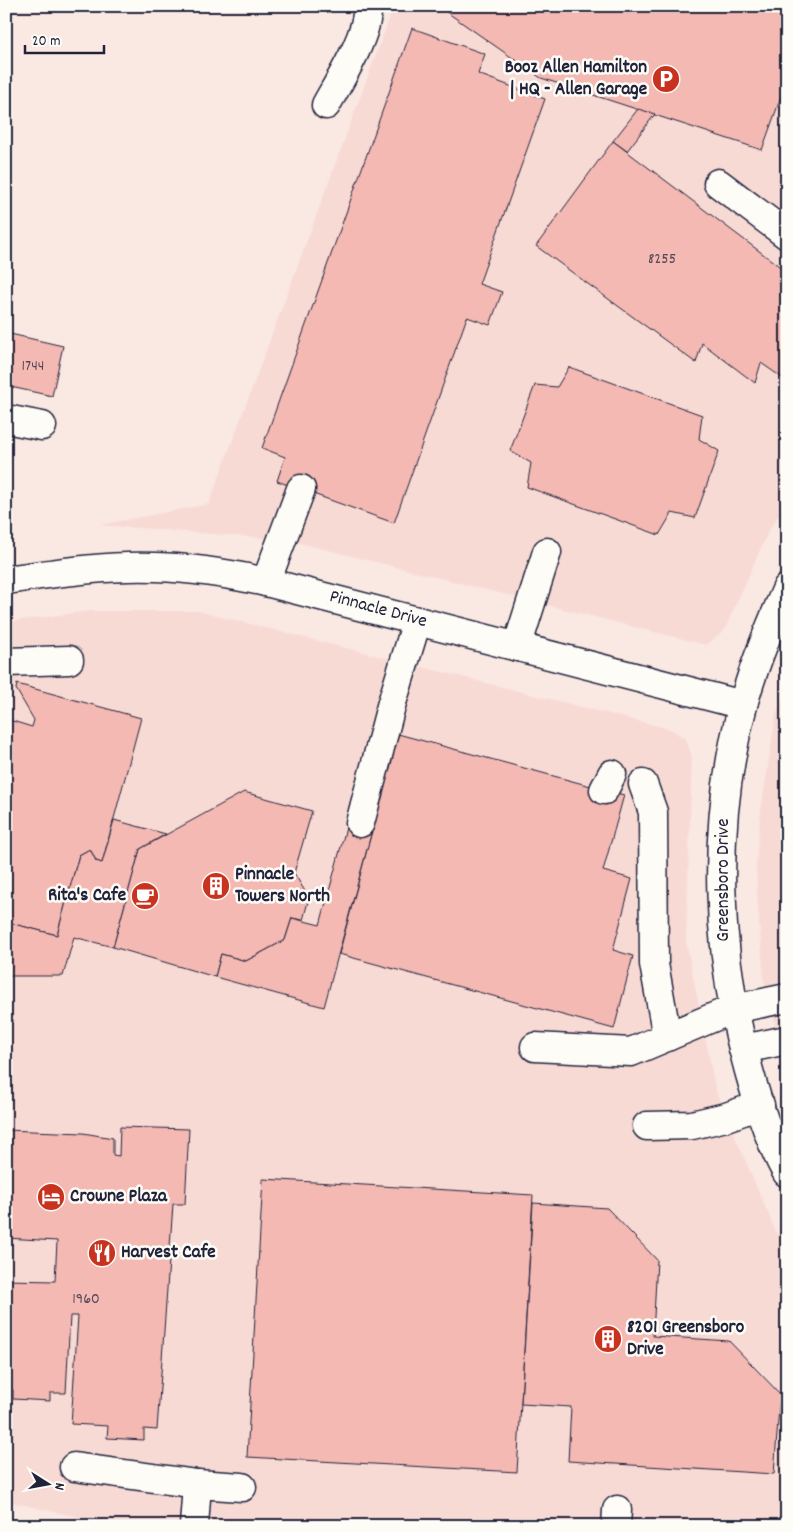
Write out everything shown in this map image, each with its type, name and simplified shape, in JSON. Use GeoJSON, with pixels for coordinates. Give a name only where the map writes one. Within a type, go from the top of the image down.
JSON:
{"type":"FeatureCollection","features":[{"type":"Feature","properties":{"kind":"street"},"geometry":{"type":"LineString","coordinates":[[326,105],[365,26],[366,6]]}},
{"type":"Feature","properties":{"kind":"street"},"geometry":{"type":"LineString","coordinates":[[718,183],[787,234]]}},
{"type":"Feature","properties":{"kind":"street"},"geometry":{"type":"LineString","coordinates":[[6,420],[42,426]]}},
{"type":"Feature","properties":{"kind":"street"},"geometry":{"type":"LineString","coordinates":[[266,582],[301,489]]}},
{"type":"Feature","properties":{"kind":"street"},"geometry":{"type":"LineString","coordinates":[[517,647],[547,552]]}},
{"type":"Feature","properties":{"kind":"street","name":"Pinnacle Drive"},"geometry":{"type":"LineString","coordinates":[[6,580],[92,569],[154,566],[226,573],[743,705]]}},
{"type":"Feature","properties":{"kind":"street","name":"Greensboro Drive"},"geometry":{"type":"LineString","coordinates":[[787,588],[764,641],[743,705],[728,776],[723,825],[721,889],[724,950],[733,1009],[760,1104],[787,1173]]}},
{"type":"Feature","properties":{"kind":"street"},"geometry":{"type":"LineString","coordinates":[[360,823],[382,770],[391,706],[417,621]]}},
{"type":"Feature","properties":{"kind":"street"},"geometry":{"type":"LineString","coordinates":[[6,662],[70,660]]}},
{"type":"Feature","properties":{"kind":"street"},"geometry":{"type":"LineString","coordinates":[[643,784],[653,812],[654,964],[667,1037]]}},
{"type":"Feature","properties":{"kind":"street"},"geometry":{"type":"LineString","coordinates":[[536,1047],[631,1052],[733,1009],[787,998]]}},
{"type":"Feature","properties":{"kind":"street"},"geometry":{"type":"LineString","coordinates":[[743,1049],[787,1040]]}},
{"type":"Feature","properties":{"kind":"street"},"geometry":{"type":"LineString","coordinates":[[647,1126],[692,1125],[726,1117],[760,1104]]}},
{"type":"Feature","properties":{"kind":"street"},"geometry":{"type":"LineString","coordinates":[[74,1467],[197,1484],[242,1487]]}},
{"type":"Feature","properties":{"kind":"street"},"geometry":{"type":"LineString","coordinates":[[194,1526],[197,1484]]}},
{"type":"Feature","properties":{"kind":"shaded area"},"geometry":{"type":"Polygon","coordinates":[[[394,6],[787,6],[787,503],[770,528],[724,631],[706,645],[288,540],[100,525],[209,504],[394,6]]]}},
{"type":"Feature","properties":{"kind":"shaded area"},"geometry":{"type":"Polygon","coordinates":[[[90,611],[198,611],[670,729],[686,739],[692,757],[686,941],[716,1092],[776,1232],[787,1248],[787,1526],[142,1526],[109,1524],[6,1501],[6,622],[90,611]]]}},
{"type":"Feature","properties":{"kind":"shaded area"},"geometry":{"type":"Polygon","coordinates":[[[787,691],[787,1072],[764,980],[756,863],[760,817],[776,714],[787,691]]]}},
{"type":"Feature","properties":{"kind":"building","name":"Booz Allen Hamilton | HQ - Allen Garage"},"geometry":{"type":"Polygon","coordinates":[[[438,6],[787,6],[787,80],[762,150],[541,78],[438,6]]]}},
{"type":"Feature","properties":{"kind":"building"},"geometry":{"type":"Polygon","coordinates":[[[412,28],[485,54],[478,74],[545,99],[479,284],[502,292],[490,325],[467,317],[394,523],[277,481],[285,457],[262,448],[412,28]]]}},
{"type":"Feature","properties":{"kind":"building"},"geometry":{"type":"Polygon","coordinates":[[[638,109],[655,114],[627,151],[613,141],[638,109]]]}},
{"type":"Feature","properties":{"kind":"building"},"geometry":{"type":"Polygon","coordinates":[[[613,141],[787,272],[787,381],[761,363],[755,383],[702,343],[696,363],[536,246],[613,141]]]}},
{"type":"Feature","properties":{"kind":"building"},"geometry":{"type":"Polygon","coordinates":[[[6,333],[63,346],[52,396],[6,386],[6,333]]]}},
{"type":"Feature","properties":{"kind":"building"},"geometry":{"type":"Polygon","coordinates":[[[569,367],[702,415],[699,439],[719,451],[695,518],[672,513],[659,535],[527,487],[531,463],[510,451],[535,385],[557,387],[569,367]]]}},
{"type":"Feature","properties":{"kind":"building"},"geometry":{"type":"Polygon","coordinates":[[[17,684],[141,718],[102,863],[96,861],[90,849],[79,855],[57,935],[6,922],[6,719],[32,727],[34,720],[16,689],[17,684]]]}},
{"type":"Feature","properties":{"kind":"building"},"geometry":{"type":"Polygon","coordinates":[[[398,734],[624,795],[603,871],[632,879],[613,950],[633,956],[614,1029],[339,954],[398,734]]]}},
{"type":"Feature","properties":{"kind":"building","name":"Pinnacle Towers North"},"geometry":{"type":"Polygon","coordinates":[[[244,792],[312,811],[294,873],[309,898],[303,920],[292,918],[285,940],[246,961],[221,954],[215,977],[113,947],[140,849],[244,792]]]}},
{"type":"Feature","properties":{"kind":"building"},"geometry":{"type":"Polygon","coordinates":[[[114,820],[166,834],[140,849],[113,947],[74,937],[63,976],[6,976],[6,922],[57,935],[79,855],[90,849],[96,861],[102,863],[114,820]]]}},
{"type":"Feature","properties":{"kind":"building"},"geometry":{"type":"Polygon","coordinates":[[[348,820],[373,827],[324,1007],[215,977],[221,954],[246,961],[285,940],[292,918],[320,925],[348,820]]]}},
{"type":"Feature","properties":{"kind":"building"},"geometry":{"type":"Polygon","coordinates":[[[120,1127],[189,1129],[185,1204],[173,1204],[157,1430],[144,1429],[144,1440],[107,1438],[108,1426],[71,1424],[78,1316],[70,1316],[66,1393],[50,1393],[50,1401],[13,1399],[13,1390],[6,1390],[6,1280],[55,1281],[57,1241],[6,1238],[6,1130],[83,1133],[113,1138],[113,1155],[119,1156],[120,1127]]]}},
{"type":"Feature","properties":{"kind":"building"},"geometry":{"type":"Polygon","coordinates":[[[263,1179],[533,1195],[517,1472],[247,1457],[263,1179]]]}},
{"type":"Feature","properties":{"kind":"building","name":"8201 Greensboro Drive"},"geometry":{"type":"Polygon","coordinates":[[[533,1203],[607,1208],[657,1260],[653,1336],[729,1341],[780,1394],[774,1474],[568,1461],[571,1407],[521,1404],[533,1203]]]}},
{"type":"Feature","properties":{"kind":"place","name":"Booz Allen Hamilton | HQ - Allen Garage"},"geometry":{"type":"Point","coordinates":[666,79]}},
{"type":"Feature","properties":{"kind":"place","name":"Pinnacle Towers North"},"geometry":{"type":"Point","coordinates":[216,886]}},
{"type":"Feature","properties":{"kind":"place","name":"Rita's Cafe"},"geometry":{"type":"Point","coordinates":[145,896]}},
{"type":"Feature","properties":{"kind":"place","name":"Crowne Plaza"},"geometry":{"type":"Point","coordinates":[51,1197]}},
{"type":"Feature","properties":{"kind":"place","name":"Harvest Cafe"},"geometry":{"type":"Point","coordinates":[102,1253]}},
{"type":"Feature","properties":{"kind":"place","name":"8201 Greensboro Drive"},"geometry":{"type":"Point","coordinates":[608,1339]}}]}
